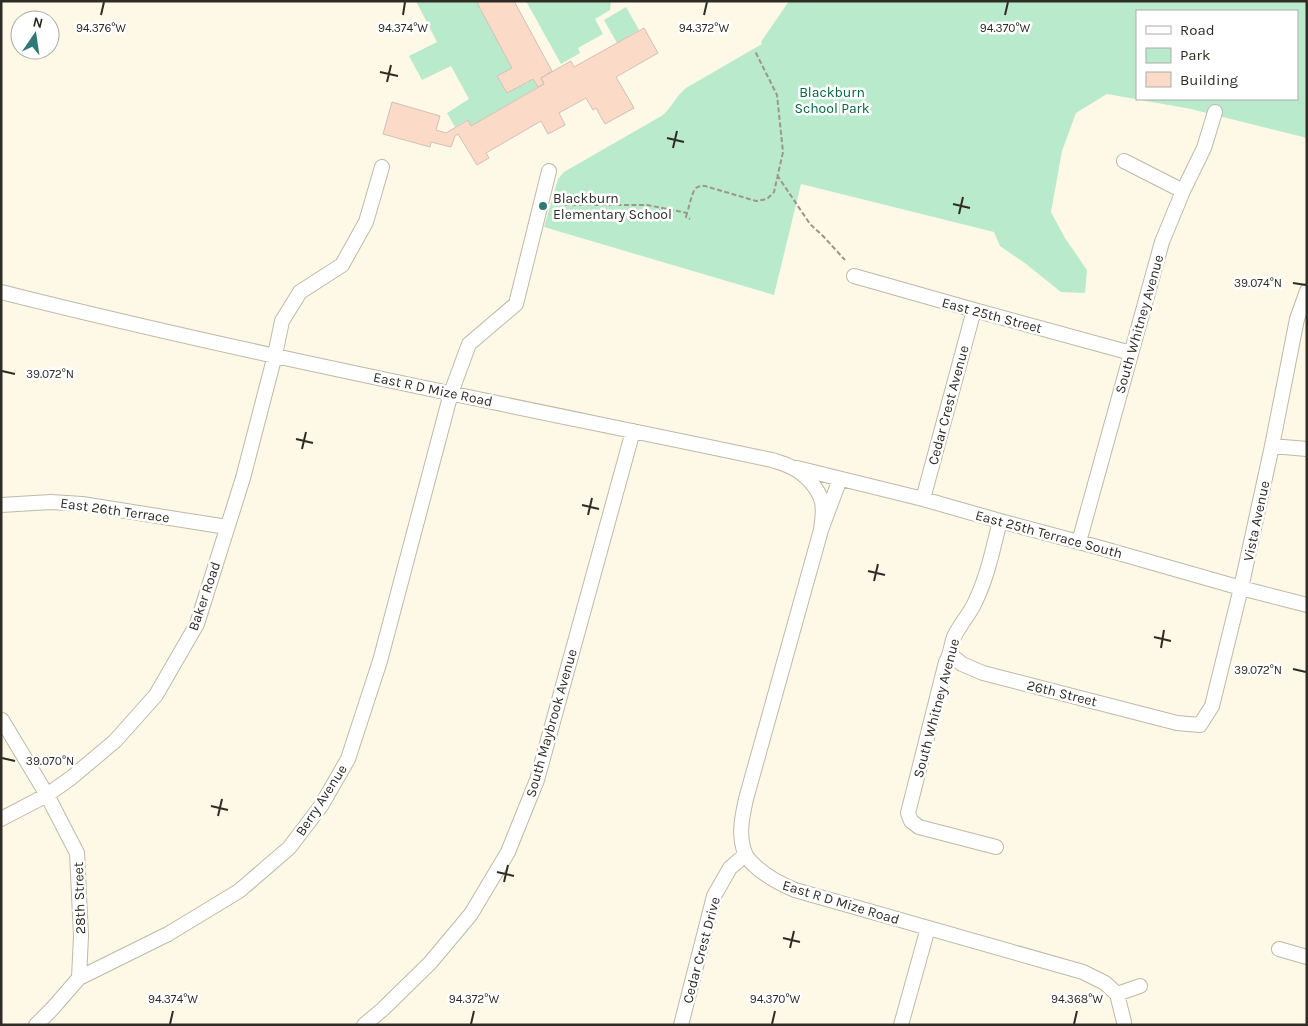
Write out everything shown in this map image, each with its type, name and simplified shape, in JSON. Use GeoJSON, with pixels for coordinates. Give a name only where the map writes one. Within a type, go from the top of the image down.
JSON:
{"type":"FeatureCollection","features":[{"type":"Feature","properties":{"kind":"street","name":"South Whitney Avenue"},"geometry":{"type":"LineString","coordinates":[[1079,542],[1162,242],[1183,191],[1204,148],[1215,112]]}},
{"type":"Feature","properties":{"kind":"street"},"geometry":{"type":"LineString","coordinates":[[1124,161],[1183,191]]}},
{"type":"Feature","properties":{"kind":"street","name":"Baker Road"},"geometry":{"type":"LineString","coordinates":[[1,820],[46,795],[71,778],[115,741],[156,695],[197,624],[242,478],[275,355],[282,321],[300,292],[342,264],[366,222],[382,168]]}},
{"type":"Feature","properties":{"kind":"street","name":"Berry Avenue"},"geometry":{"type":"LineString","coordinates":[[36,1025],[79,978],[168,934],[238,892],[289,848],[321,806],[348,759],[380,662],[450,393],[469,344],[516,304],[549,171]]}},
{"type":"Feature","properties":{"kind":"street","name":"East 25th Street"},"geometry":{"type":"LineString","coordinates":[[854,276],[1131,353]]}},
{"type":"Feature","properties":{"kind":"street","name":"Vista Avenue"},"geometry":{"type":"LineString","coordinates":[[1177,723],[1200,725],[1212,706],[1241,588],[1297,319],[1307,291]]}},
{"type":"Feature","properties":{"kind":"street","name":"East R D Mize Road"},"geometry":{"type":"LineString","coordinates":[[1,292],[95,316],[772,460],[791,467],[806,478],[815,488],[822,501],[823,516],[821,530]]}},
{"type":"Feature","properties":{"kind":"street","name":"Cedar Crest Avenue"},"geometry":{"type":"LineString","coordinates":[[923,499],[974,310]]}},
{"type":"Feature","properties":{"kind":"street","name":"South Maybrook Avenue"},"geometry":{"type":"LineString","coordinates":[[364,1025],[430,963],[471,914],[508,852],[538,780],[633,431]]}},
{"type":"Feature","properties":{"kind":"street"},"geometry":{"type":"LineString","coordinates":[[1272,446],[1307,449]]}},
{"type":"Feature","properties":{"kind":"street","name":"East 25th Terrace South"},"geometry":{"type":"LineString","coordinates":[[791,467],[923,499],[1307,605]]}},
{"type":"Feature","properties":{"kind":"street","name":"East R D Mize Road"},"geometry":{"type":"LineString","coordinates":[[840,479],[821,530],[746,799],[742,815],[741,832],[745,855],[766,876],[778,884],[1083,972],[1105,983],[1117,994]]}},
{"type":"Feature","properties":{"kind":"street","name":"East 26th Terrace"},"geometry":{"type":"LineString","coordinates":[[1,505],[51,502],[82,504],[227,527]]}},
{"type":"Feature","properties":{"kind":"street","name":"South Whitney Avenue"},"geometry":{"type":"LineString","coordinates":[[996,847],[919,827],[911,821],[908,813],[946,662],[951,654],[951,646],[955,635],[976,602],[1000,521]]}},
{"type":"Feature","properties":{"kind":"street","name":"26th Street"},"geometry":{"type":"LineString","coordinates":[[951,654],[962,664],[982,673],[1177,723]]}},
{"type":"Feature","properties":{"kind":"street","name":"28th Street"},"geometry":{"type":"LineString","coordinates":[[2,720],[77,853],[81,936],[79,978]]}},
{"type":"Feature","properties":{"kind":"street","name":"Cedar Crest Drive"},"geometry":{"type":"LineString","coordinates":[[681,1025],[714,896],[730,868],[745,855]]}},
{"type":"Feature","properties":{"kind":"street"},"geometry":{"type":"LineString","coordinates":[[901,1025],[928,928]]}},
{"type":"Feature","properties":{"kind":"street"},"geometry":{"type":"LineString","coordinates":[[1279,949],[1307,957]]}},
{"type":"Feature","properties":{"kind":"street"},"geometry":{"type":"LineString","coordinates":[[1124,1025],[1117,994],[1140,986]]}},
{"type":"Feature","properties":{"kind":"path"},"geometry":{"type":"LineString","coordinates":[[690,219],[686,217],[696,188],[705,186],[752,201],[767,199],[774,192],[783,152],[777,95],[755,51]]}},
{"type":"Feature","properties":{"kind":"path"},"geometry":{"type":"LineString","coordinates":[[777,175],[810,224],[845,260]]}},
{"type":"Feature","properties":{"kind":"path"},"geometry":{"type":"LineString","coordinates":[[564,205],[647,205],[687,213]]}},
{"type":"Feature","properties":{"kind":"green space"},"geometry":{"type":"Polygon","coordinates":[[[416,1],[476,1],[512,68],[498,76],[507,93],[533,79],[538,87],[471,126],[467,120],[455,127],[447,113],[469,99],[451,66],[422,80],[409,56],[437,42],[416,1]]]}},
{"type":"Feature","properties":{"kind":"green space"},"geometry":{"type":"Polygon","coordinates":[[[526,1],[611,1],[610,10],[595,19],[603,34],[578,48],[580,53],[561,64],[526,1]]]}},
{"type":"Feature","properties":{"kind":"green space","name":"Blackburn School Park"},"geometry":{"type":"Polygon","coordinates":[[[789,1],[1307,1],[1307,138],[1191,109],[1141,100],[1298,100],[1298,10],[1136,10],[1136,99],[1107,94],[1076,113],[1062,151],[1051,212],[1065,238],[1087,270],[1085,293],[1061,292],[1000,246],[994,232],[801,184],[774,295],[544,227],[558,179],[564,172],[663,115],[686,88],[762,44],[761,42],[789,1]]]}},
{"type":"Feature","properties":{"kind":"green space"},"geometry":{"type":"Polygon","coordinates":[[[626,7],[639,30],[617,43],[604,20],[626,7]]]}},
{"type":"Feature","properties":{"kind":"building"},"geometry":{"type":"Polygon","coordinates":[[[476,1],[514,1],[552,71],[541,78],[544,84],[538,87],[533,79],[507,93],[497,76],[512,68],[476,1]]]}},
{"type":"Feature","properties":{"kind":"building"},"geometry":{"type":"Polygon","coordinates":[[[644,28],[658,53],[616,77],[634,108],[605,124],[596,108],[593,110],[586,98],[559,113],[565,125],[548,134],[541,121],[486,153],[489,158],[477,165],[458,134],[455,136],[451,147],[431,142],[430,147],[383,134],[392,102],[440,116],[436,130],[446,133],[468,120],[471,126],[544,84],[541,78],[571,61],[574,67],[644,28]]]}},
{"type":"Feature","properties":{"kind":"place","name":"Blackburn Elementary School"},"geometry":{"type":"Point","coordinates":[543,206]}}]}
